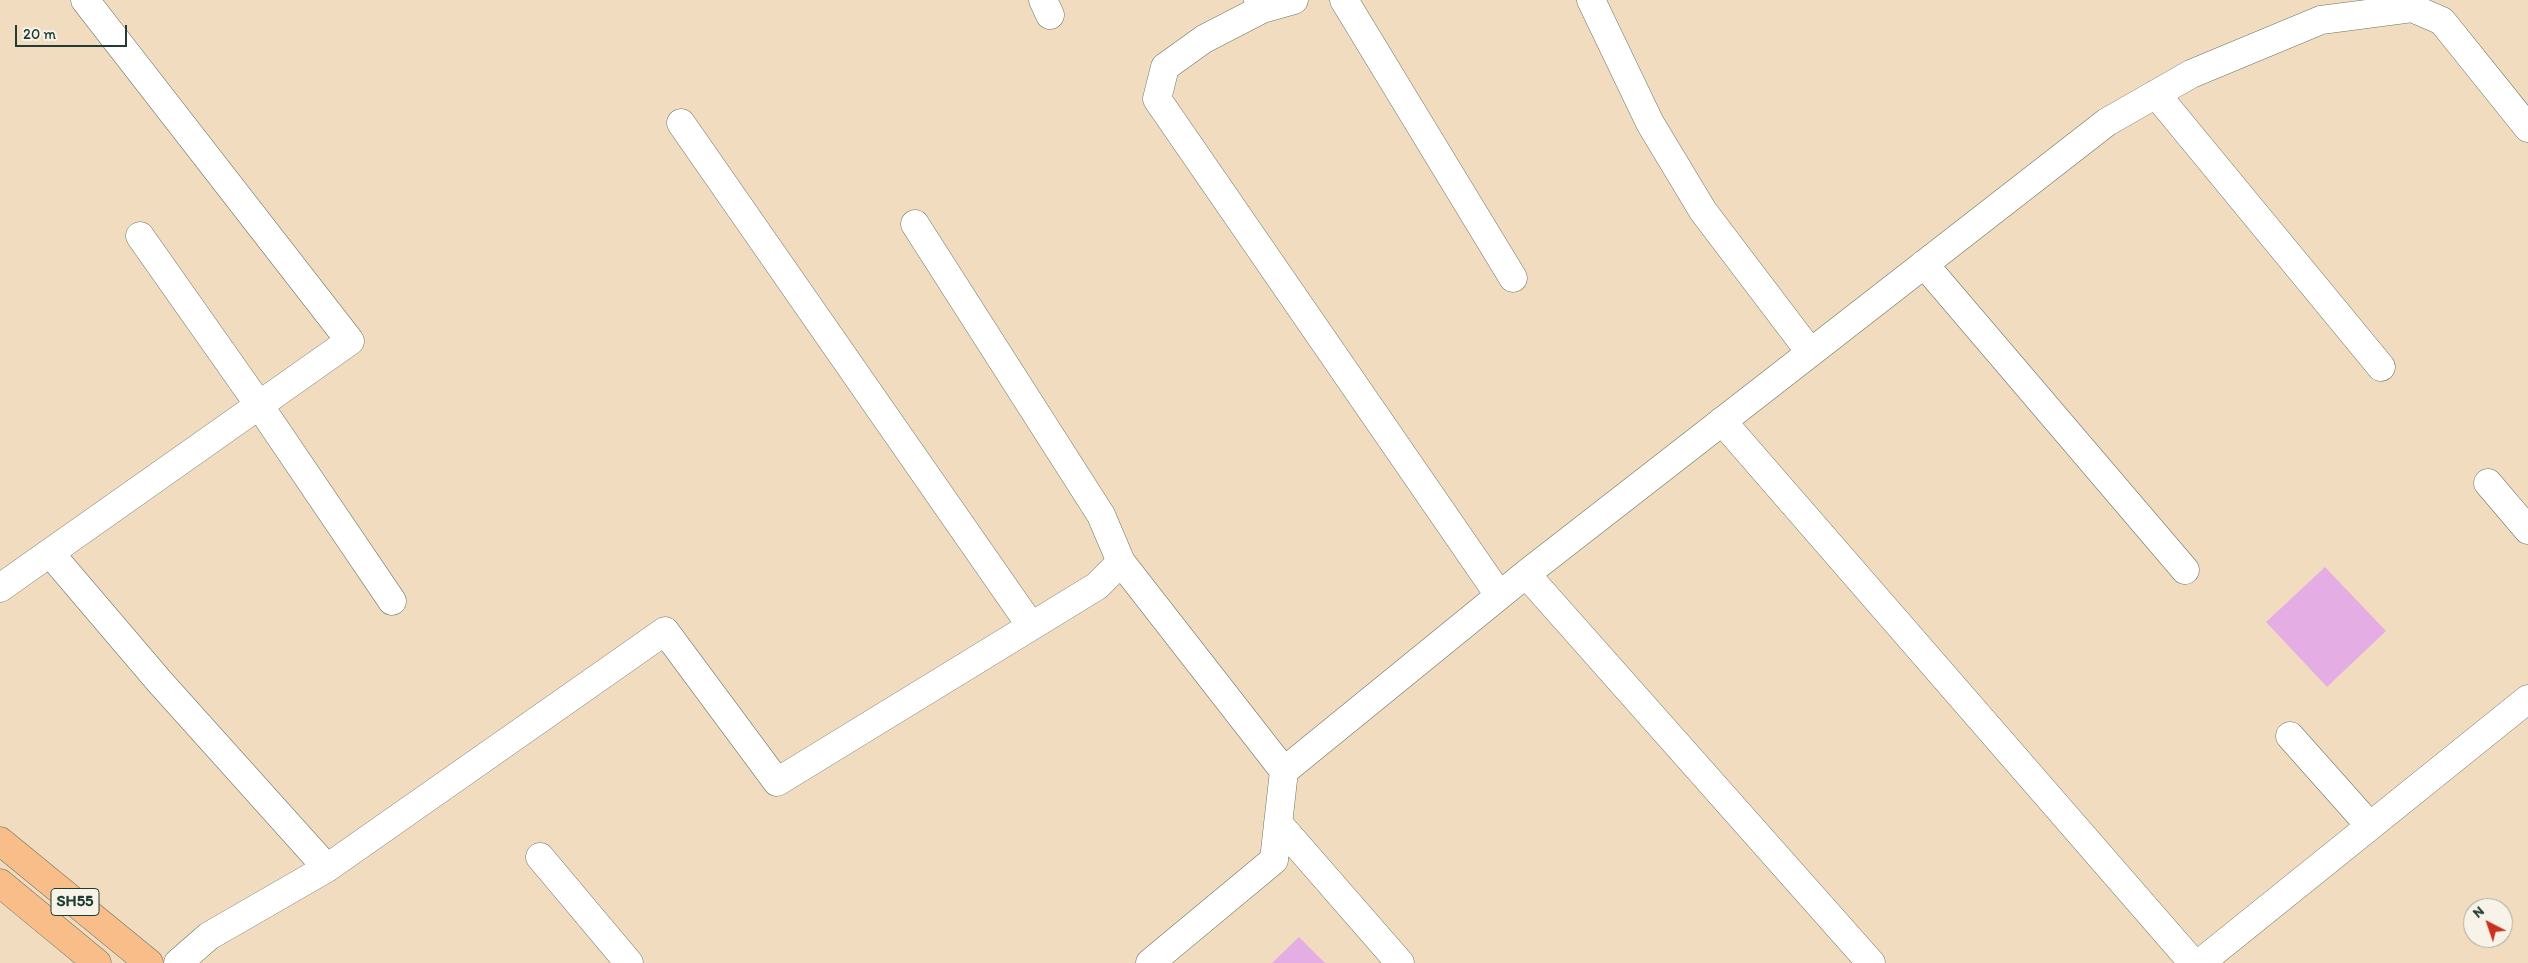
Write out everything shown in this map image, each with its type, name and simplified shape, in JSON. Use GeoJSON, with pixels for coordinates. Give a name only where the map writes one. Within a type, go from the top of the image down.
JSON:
{"type":"FeatureCollection","features":[{"type":"Feature","properties":{"kind":"main road","name":"SH55"},"geometry":{"type":"LineString","coordinates":[[0,841],[149,963]]}},
{"type":"Feature","properties":{"kind":"main road","name":"SH55"},"geometry":{"type":"LineString","coordinates":[[0,883],[97,963]]}},
{"type":"Feature","properties":{"kind":"street"},"geometry":{"type":"LineString","coordinates":[[0,588],[350,341],[84,0]]}},
{"type":"Feature","properties":{"kind":"street"},"geometry":{"type":"LineString","coordinates":[[1294,0],[1260,5],[1204,39],[1165,67],[1157,99],[1499,595]]}},
{"type":"Feature","properties":{"kind":"street"},"geometry":{"type":"LineString","coordinates":[[1344,0],[1513,278]]}},
{"type":"Feature","properties":{"kind":"street"},"geometry":{"type":"LineString","coordinates":[[1591,0],[1650,123],[1703,211],[1810,352]]}},
{"type":"Feature","properties":{"kind":"street"},"geometry":{"type":"LineString","coordinates":[[1150,963],[1274,860],[1284,772],[1499,595],[2107,122],[2192,74],[2321,20],[2412,8],[2442,21],[2528,128]]}},
{"type":"Feature","properties":{"kind":"street"},"geometry":{"type":"LineString","coordinates":[[2156,94],[2381,367]]}},
{"type":"Feature","properties":{"kind":"street"},"geometry":{"type":"LineString","coordinates":[[681,123],[1031,626]]}},
{"type":"Feature","properties":{"kind":"street"},"geometry":{"type":"LineString","coordinates":[[915,224],[1101,515],[1121,562],[1284,772]]}},
{"type":"Feature","properties":{"kind":"street"},"geometry":{"type":"LineString","coordinates":[[140,236],[259,405],[392,601]]}},
{"type":"Feature","properties":{"kind":"street"},"geometry":{"type":"LineString","coordinates":[[1924,264],[2185,570]]}},
{"type":"Feature","properties":{"kind":"street"},"geometry":{"type":"LineString","coordinates":[[1722,421],[2193,963]]}},
{"type":"Feature","properties":{"kind":"street"},"geometry":{"type":"LineString","coordinates":[[2488,483],[2528,530]]}},
{"type":"Feature","properties":{"kind":"street"},"geometry":{"type":"LineString","coordinates":[[50,553],[159,681],[327,868]]}},
{"type":"Feature","properties":{"kind":"street"},"geometry":{"type":"LineString","coordinates":[[178,963],[209,936],[327,868],[665,630],[777,782],[1098,586],[1121,562]]}},
{"type":"Feature","properties":{"kind":"street"},"geometry":{"type":"LineString","coordinates":[[1526,574],[1871,963]]}},
{"type":"Feature","properties":{"kind":"street"},"geometry":{"type":"LineString","coordinates":[[2200,963],[2528,699]]}},
{"type":"Feature","properties":{"kind":"street"},"geometry":{"type":"LineString","coordinates":[[2290,736],[2370,826]]}},
{"type":"Feature","properties":{"kind":"street"},"geometry":{"type":"LineString","coordinates":[[1278,823],[1400,963]]}},
{"type":"Feature","properties":{"kind":"street"},"geometry":{"type":"LineString","coordinates":[[540,857],[629,963]]}},
{"type":"Feature","properties":{"kind":"building"},"geometry":{"type":"Polygon","coordinates":[[[2325,567],[2386,631],[2327,687],[2266,622],[2325,567]]]}},
{"type":"Feature","properties":{"kind":"building"},"geometry":{"type":"Polygon","coordinates":[[[1299,937],[1325,963],[1272,963],[1299,937]]]}}]}
